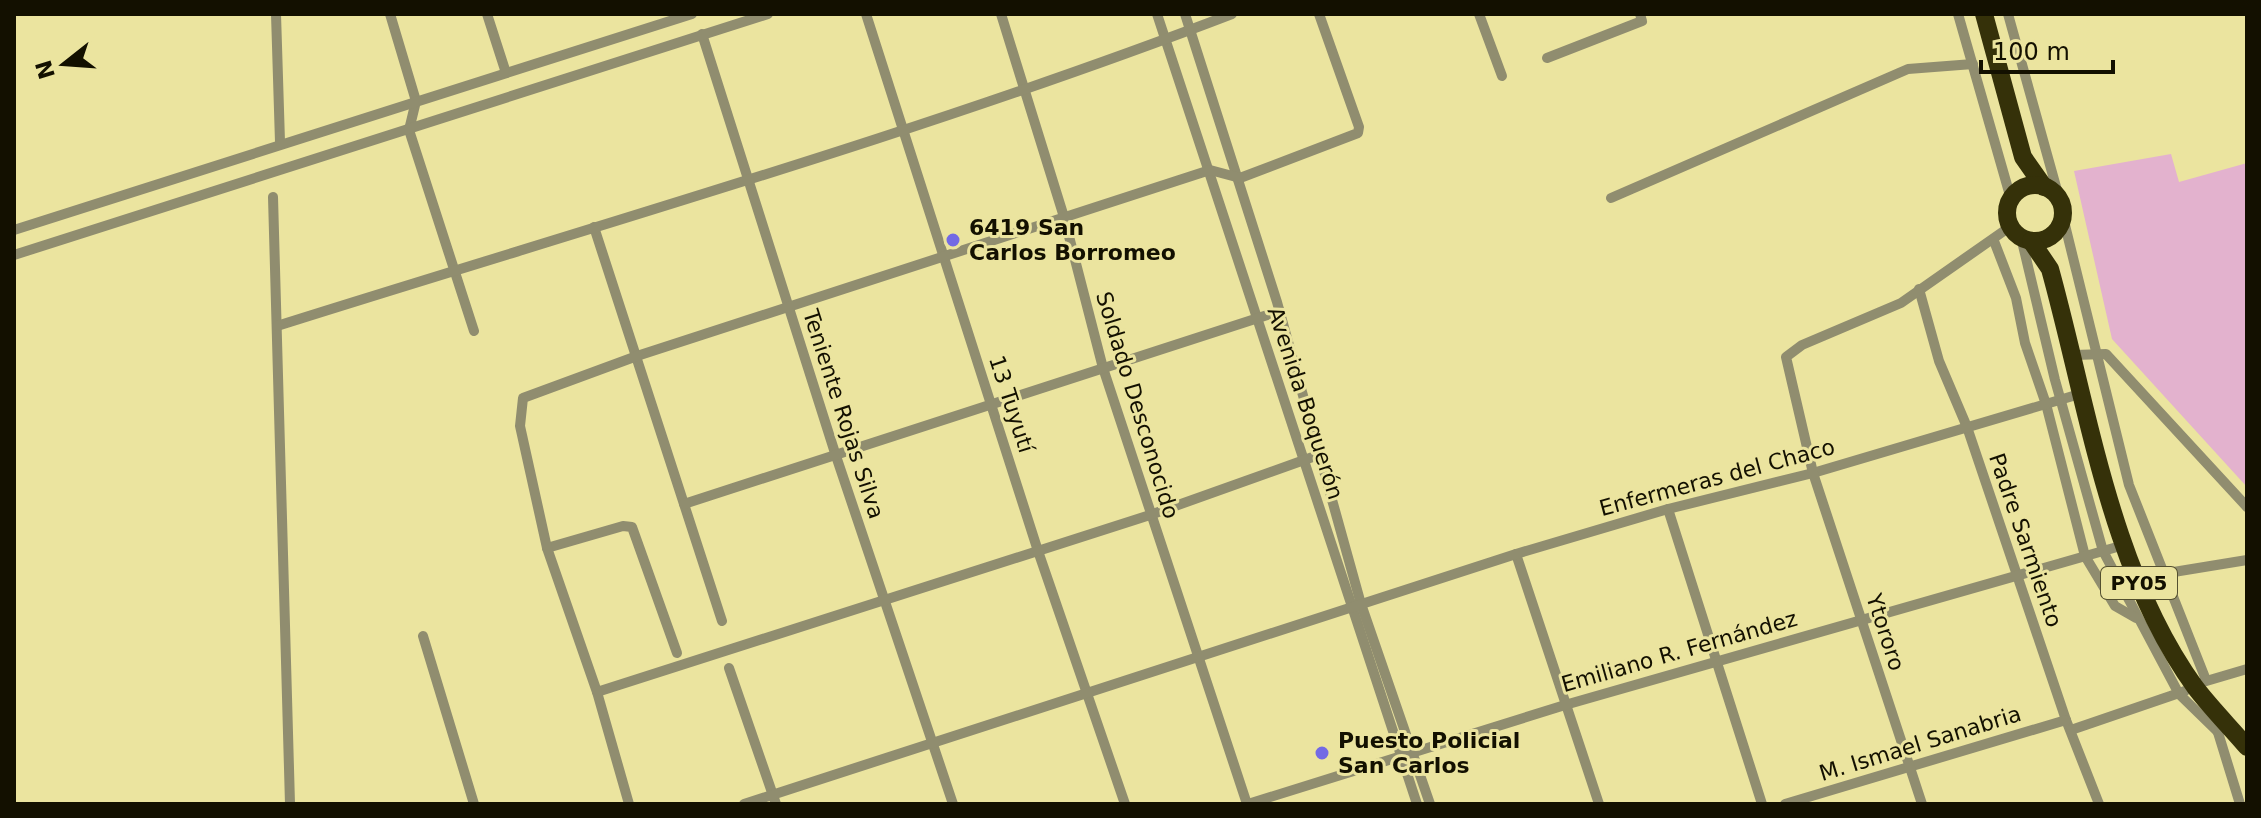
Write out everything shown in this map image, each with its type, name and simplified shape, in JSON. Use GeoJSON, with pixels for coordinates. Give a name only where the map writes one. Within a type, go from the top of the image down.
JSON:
{"type":"FeatureCollection","features":[{"type":"Feature","properties":{"kind":"highway"},"geometry":{"type":"LineString","coordinates":[[1984,14],[2023,157],[2061,215],[2048,238],[2021,235],[2007,215],[2023,157]]}},
{"type":"Feature","properties":{"kind":"highway"},"geometry":{"type":"LineString","coordinates":[[2013,197],[2028,186],[2044,187]]}},
{"type":"Feature","properties":{"kind":"highway","name":"PY05"},"geometry":{"type":"LineString","coordinates":[[2050,269],[2061,215]]}},
{"type":"Feature","properties":{"kind":"highway","name":"PY05"},"geometry":{"type":"LineString","coordinates":[[2021,235],[2050,269],[2124,545],[2137,578],[2193,687],[2247,747]]}},
{"type":"Feature","properties":{"kind":"street"},"geometry":{"type":"LineString","coordinates":[[276,14],[280,142]]}},
{"type":"Feature","properties":{"kind":"street"},"geometry":{"type":"LineString","coordinates":[[390,14],[416,102],[409,130],[474,331]]}},
{"type":"Feature","properties":{"kind":"street"},"geometry":{"type":"LineString","coordinates":[[487,14],[506,73]]}},
{"type":"Feature","properties":{"kind":"street"},"geometry":{"type":"LineString","coordinates":[[14,230],[692,14]]}},
{"type":"Feature","properties":{"kind":"street"},"geometry":{"type":"LineString","coordinates":[[14,255],[768,14]]}},
{"type":"Feature","properties":{"kind":"street","name":"13 Tuyutí"},"geometry":{"type":"LineString","coordinates":[[866,14],[1038,551],[1125,804]]}},
{"type":"Feature","properties":{"kind":"street","name":"Soldado Desconocido"},"geometry":{"type":"LineString","coordinates":[[1001,14],[1064,217],[1103,368],[1247,804]]}},
{"type":"Feature","properties":{"kind":"street","name":"Avenida Boquerón"},"geometry":{"type":"LineString","coordinates":[[1157,14],[1303,461],[1430,804]]}},
{"type":"Feature","properties":{"kind":"street","name":"Avenida Boquerón"},"geometry":{"type":"LineString","coordinates":[[1185,14],[1240,178],[1280,311],[1321,454],[1356,605],[1417,804]]}},
{"type":"Feature","properties":{"kind":"street"},"geometry":{"type":"LineString","coordinates":[[277,326],[748,181],[1025,91],[1232,14]]}},
{"type":"Feature","properties":{"kind":"street"},"geometry":{"type":"LineString","coordinates":[[629,804],[597,692],[547,548],[520,426],[523,398],[528,393],[637,356],[1210,170],[1240,178],[1358,133],[1359,127],[1319,14]]}},
{"type":"Feature","properties":{"kind":"street"},"geometry":{"type":"LineString","coordinates":[[1479,14],[1502,76]]}},
{"type":"Feature","properties":{"kind":"street"},"geometry":{"type":"LineString","coordinates":[[1958,14],[2013,197]]}},
{"type":"Feature","properties":{"kind":"street"},"geometry":{"type":"LineString","coordinates":[[2008,14],[2129,485],[2164,574],[2193,687]]}},
{"type":"Feature","properties":{"kind":"street"},"geometry":{"type":"LineString","coordinates":[[1547,58],[1641,17]]}},
{"type":"Feature","properties":{"kind":"street","name":"Teniente Rojas Silva"},"geometry":{"type":"LineString","coordinates":[[702,34],[835,453],[953,804]]}},
{"type":"Feature","properties":{"kind":"street"},"geometry":{"type":"LineString","coordinates":[[1611,198],[1908,69],[1973,64]]}},
{"type":"Feature","properties":{"kind":"street"},"geometry":{"type":"LineString","coordinates":[[273,197],[290,804]]}},
{"type":"Feature","properties":{"kind":"street"},"geometry":{"type":"LineString","coordinates":[[594,227],[722,621]]}},
{"type":"Feature","properties":{"kind":"street"},"geometry":{"type":"LineString","coordinates":[[1919,289],[1994,241],[2021,235],[2061,400],[2103,551],[2136,618],[2193,687],[2218,732]]}},
{"type":"Feature","properties":{"kind":"street"},"geometry":{"type":"LineString","coordinates":[[1994,241],[2016,298],[2025,343],[2046,404],[2085,556],[2115,606],[2136,618]]}},
{"type":"Feature","properties":{"kind":"street","name":"Padre Sarmiento"},"geometry":{"type":"LineString","coordinates":[[1919,289],[1939,361],[1967,427],[2068,725],[2099,804]]}},
{"type":"Feature","properties":{"kind":"street","name":"Ytororo"},"geometry":{"type":"LineString","coordinates":[[1919,289],[1901,303],[1802,345],[1786,357],[1813,473],[1922,804]]}},
{"type":"Feature","properties":{"kind":"street"},"geometry":{"type":"LineString","coordinates":[[684,504],[1280,311]]}},
{"type":"Feature","properties":{"kind":"street"},"geometry":{"type":"LineString","coordinates":[[2074,355],[2106,354],[2247,507]]}},
{"type":"Feature","properties":{"kind":"street","name":"Enfermeras del Chaco"},"geometry":{"type":"LineString","coordinates":[[744,804],[774,800],[932,743],[1516,554],[1668,509],[1813,473],[2083,393]]}},
{"type":"Feature","properties":{"kind":"street"},"geometry":{"type":"LineString","coordinates":[[597,692],[1150,515],[1321,454]]}},
{"type":"Feature","properties":{"kind":"street"},"geometry":{"type":"LineString","coordinates":[[1668,509],[1762,804]]}},
{"type":"Feature","properties":{"kind":"street"},"geometry":{"type":"LineString","coordinates":[[547,548],[623,526],[632,527],[677,653]]}},
{"type":"Feature","properties":{"kind":"street","name":"Emiliano R. Fernández"},"geometry":{"type":"LineString","coordinates":[[1247,804],[1565,705],[2124,545]]}},
{"type":"Feature","properties":{"kind":"street"},"geometry":{"type":"LineString","coordinates":[[1516,554],[1599,804]]}},
{"type":"Feature","properties":{"kind":"street"},"geometry":{"type":"LineString","coordinates":[[2137,578],[2247,560]]}},
{"type":"Feature","properties":{"kind":"street"},"geometry":{"type":"LineString","coordinates":[[423,636],[474,804]]}},
{"type":"Feature","properties":{"kind":"street"},"geometry":{"type":"LineString","coordinates":[[729,668],[774,800]]}},
{"type":"Feature","properties":{"kind":"street","name":"M. Ismael Sanabria"},"geometry":{"type":"LineString","coordinates":[[1785,804],[2068,725],[2247,669]]}},
{"type":"Feature","properties":{"kind":"street"},"geometry":{"type":"LineString","coordinates":[[2210,705],[2240,804]]}},
{"type":"Feature","properties":{"kind":"shaded area"},"geometry":{"type":"Polygon","coordinates":[[[2171,154],[2179,182],[2247,163],[2247,487],[2112,339],[2074,171],[2171,154]]]}},
{"type":"Feature","properties":{"kind":"place","name":"6419 San Carlos Borromeo"},"geometry":{"type":"Point","coordinates":[953,240]}},
{"type":"Feature","properties":{"kind":"place","name":"Puesto Policial San Carlos"},"geometry":{"type":"Point","coordinates":[1322,753]}}]}
